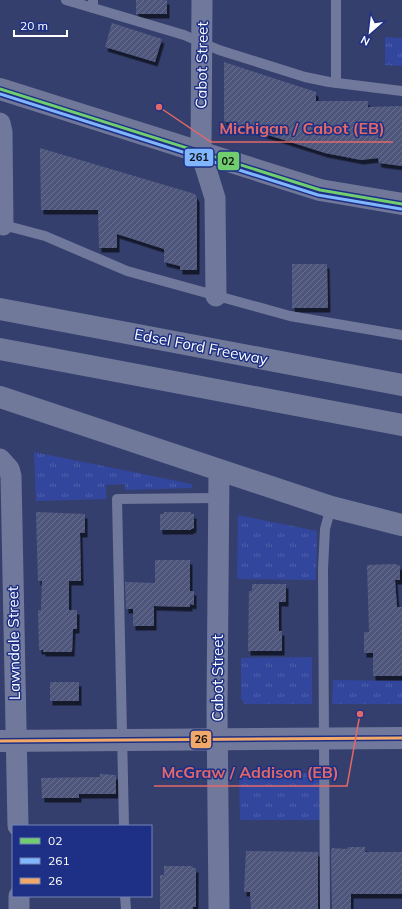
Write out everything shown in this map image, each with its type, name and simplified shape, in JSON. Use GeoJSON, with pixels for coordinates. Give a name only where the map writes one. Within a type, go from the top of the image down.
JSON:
{"type":"FeatureCollection","features":[{"type":"Feature","properties":{"kind":"highway","name":"Edsel Ford Freeway"},"geometry":{"type":"LineString","coordinates":[[0,309],[402,385]]}},
{"type":"Feature","properties":{"kind":"highway"},"geometry":{"type":"LineString","coordinates":[[0,349],[402,425]]}},
{"type":"Feature","properties":{"kind":"highway"},"geometry":{"type":"LineString","coordinates":[[0,397],[331,507],[402,525]]}},
{"type":"Feature","properties":{"kind":"main road"},"geometry":{"type":"LineString","coordinates":[[0,89],[320,190],[402,204]]}},
{"type":"Feature","properties":{"kind":"street","name":"Cabot Street"},"geometry":{"type":"LineString","coordinates":[[202,0],[203,43],[201,153],[215,198],[216,296]]}},
{"type":"Feature","properties":{"kind":"street"},"geometry":{"type":"LineString","coordinates":[[0,123],[2,132],[2,224]]}},
{"type":"Feature","properties":{"kind":"street","name":"Lawndale Street"},"geometry":{"type":"LineString","coordinates":[[3,461],[9,468],[11,476],[8,741],[18,825]]}},
{"type":"Feature","properties":{"kind":"street","name":"Cabot Street"},"geometry":{"type":"LineString","coordinates":[[219,471],[219,909]]}},
{"type":"Feature","properties":{"kind":"street"},"geometry":{"type":"LineString","coordinates":[[8,741],[402,738]]}},
{"type":"Feature","properties":{"kind":"street"},"geometry":{"type":"LineString","coordinates":[[19,897],[19,909]]}},
{"type":"Feature","properties":{"kind":"lane"},"geometry":{"type":"LineString","coordinates":[[66,0],[93,4],[184,35],[219,50],[305,77],[336,83],[402,91]]}},
{"type":"Feature","properties":{"kind":"lane"},"geometry":{"type":"LineString","coordinates":[[336,0],[336,83]]}},
{"type":"Feature","properties":{"kind":"lane"},"geometry":{"type":"LineString","coordinates":[[2,224],[45,236],[127,271],[216,296],[290,316],[402,335]]}},
{"type":"Feature","properties":{"kind":"lane"},"geometry":{"type":"LineString","coordinates":[[124,825],[117,499],[218,498]]}},
{"type":"Feature","properties":{"kind":"lane"},"geometry":{"type":"LineString","coordinates":[[325,909],[323,569],[325,529],[331,507]]}},
{"type":"Feature","properties":{"kind":"lane"},"geometry":{"type":"LineString","coordinates":[[126,897],[126,909]]}},
{"type":"Feature","properties":{"kind":"green space"},"geometry":{"type":"Polygon","coordinates":[[[385,37],[402,38],[402,66],[385,65],[385,37]]]}},
{"type":"Feature","properties":{"kind":"green space"},"geometry":{"type":"Polygon","coordinates":[[[34,452],[192,484],[192,488],[125,490],[125,484],[106,485],[106,499],[36,501],[34,452]]]}},
{"type":"Feature","properties":{"kind":"green space"},"geometry":{"type":"Polygon","coordinates":[[[238,515],[317,531],[316,580],[237,579],[238,515]]]}},
{"type":"Feature","properties":{"kind":"green space"},"geometry":{"type":"Polygon","coordinates":[[[312,657],[312,704],[245,704],[241,699],[241,658],[312,657]]]}},
{"type":"Feature","properties":{"kind":"green space"},"geometry":{"type":"Polygon","coordinates":[[[333,680],[402,681],[402,704],[332,704],[333,680]]]}},
{"type":"Feature","properties":{"kind":"green space"},"geometry":{"type":"Polygon","coordinates":[[[320,773],[321,820],[240,820],[239,774],[320,773]]]}},
{"type":"Feature","properties":{"kind":"building"},"geometry":{"type":"Polygon","coordinates":[[[136,0],[167,0],[167,14],[136,14],[136,0]]]}},
{"type":"Feature","properties":{"kind":"building"},"geometry":{"type":"Polygon","coordinates":[[[112,23],[162,39],[155,62],[105,47],[112,23]]]}},
{"type":"Feature","properties":{"kind":"building"},"geometry":{"type":"Polygon","coordinates":[[[224,62],[316,92],[316,101],[368,101],[368,107],[402,106],[402,166],[379,163],[378,158],[361,160],[325,153],[224,121],[224,62]]]}},
{"type":"Feature","properties":{"kind":"building"},"geometry":{"type":"Polygon","coordinates":[[[40,148],[195,194],[197,198],[197,270],[180,270],[180,266],[164,262],[164,249],[117,234],[117,248],[99,248],[98,210],[41,210],[40,148]]]}},
{"type":"Feature","properties":{"kind":"building"},"geometry":{"type":"Polygon","coordinates":[[[292,264],[327,264],[328,308],[292,308],[292,264]]]}},
{"type":"Feature","properties":{"kind":"building"},"geometry":{"type":"Polygon","coordinates":[[[36,512],[85,514],[85,533],[80,533],[81,581],[69,581],[69,610],[77,610],[77,629],[73,629],[72,652],[43,652],[43,650],[39,650],[38,610],[41,610],[42,581],[38,581],[36,512]]]}},
{"type":"Feature","properties":{"kind":"building"},"geometry":{"type":"Polygon","coordinates":[[[164,512],[191,512],[191,514],[194,514],[194,528],[191,530],[160,530],[160,514],[164,514],[164,512]]]}},
{"type":"Feature","properties":{"kind":"building"},"geometry":{"type":"Polygon","coordinates":[[[155,560],[190,560],[190,591],[194,591],[194,605],[190,604],[190,607],[154,606],[154,626],[133,626],[133,609],[126,609],[125,582],[155,583],[155,560]]]}},
{"type":"Feature","properties":{"kind":"building"},"geometry":{"type":"Polygon","coordinates":[[[395,564],[400,566],[400,580],[395,580],[397,607],[402,607],[402,676],[373,676],[373,653],[364,653],[364,632],[369,632],[367,565],[395,564]]]}},
{"type":"Feature","properties":{"kind":"building"},"geometry":{"type":"Polygon","coordinates":[[[252,584],[286,584],[286,602],[279,602],[279,631],[282,631],[282,651],[248,651],[249,591],[252,591],[252,584]]]}},
{"type":"Feature","properties":{"kind":"building"},"geometry":{"type":"Polygon","coordinates":[[[50,682],[79,682],[79,701],[50,701],[50,682]]]}},
{"type":"Feature","properties":{"kind":"building"},"geometry":{"type":"Polygon","coordinates":[[[100,774],[116,775],[116,794],[79,794],[79,798],[42,798],[41,778],[100,777],[100,774]]]}},
{"type":"Feature","properties":{"kind":"building"},"geometry":{"type":"Polygon","coordinates":[[[348,847],[365,847],[365,852],[402,852],[402,894],[351,894],[351,909],[332,909],[332,848],[347,849],[348,847]]]}},
{"type":"Feature","properties":{"kind":"building"},"geometry":{"type":"Polygon","coordinates":[[[246,851],[318,852],[318,909],[251,909],[250,892],[244,892],[246,851]]]}},
{"type":"Feature","properties":{"kind":"building"},"geometry":{"type":"Polygon","coordinates":[[[164,866],[192,866],[193,868],[196,868],[196,907],[193,907],[193,909],[160,909],[160,875],[164,875],[164,866]]]}},
{"type":"Feature","properties":{"kind":"transit line","name":"02"},"geometry":{"type":"LineString","coordinates":[[0,89],[320,190],[402,204]]}},
{"type":"Feature","properties":{"kind":"transit line","name":"261"},"geometry":{"type":"LineString","coordinates":[[0,94],[318,195],[401,209]]}},
{"type":"Feature","properties":{"kind":"transit line","name":"26"},"geometry":{"type":"LineString","coordinates":[[0,741],[402,738]]}},
{"type":"Feature","properties":{"kind":"place","name":"Michigan / Cabot (EB)"},"geometry":{"type":"Point","coordinates":[159,107]}},
{"type":"Feature","properties":{"kind":"place","name":"McGraw / Addison (EB)"},"geometry":{"type":"Point","coordinates":[360,714]}}]}
